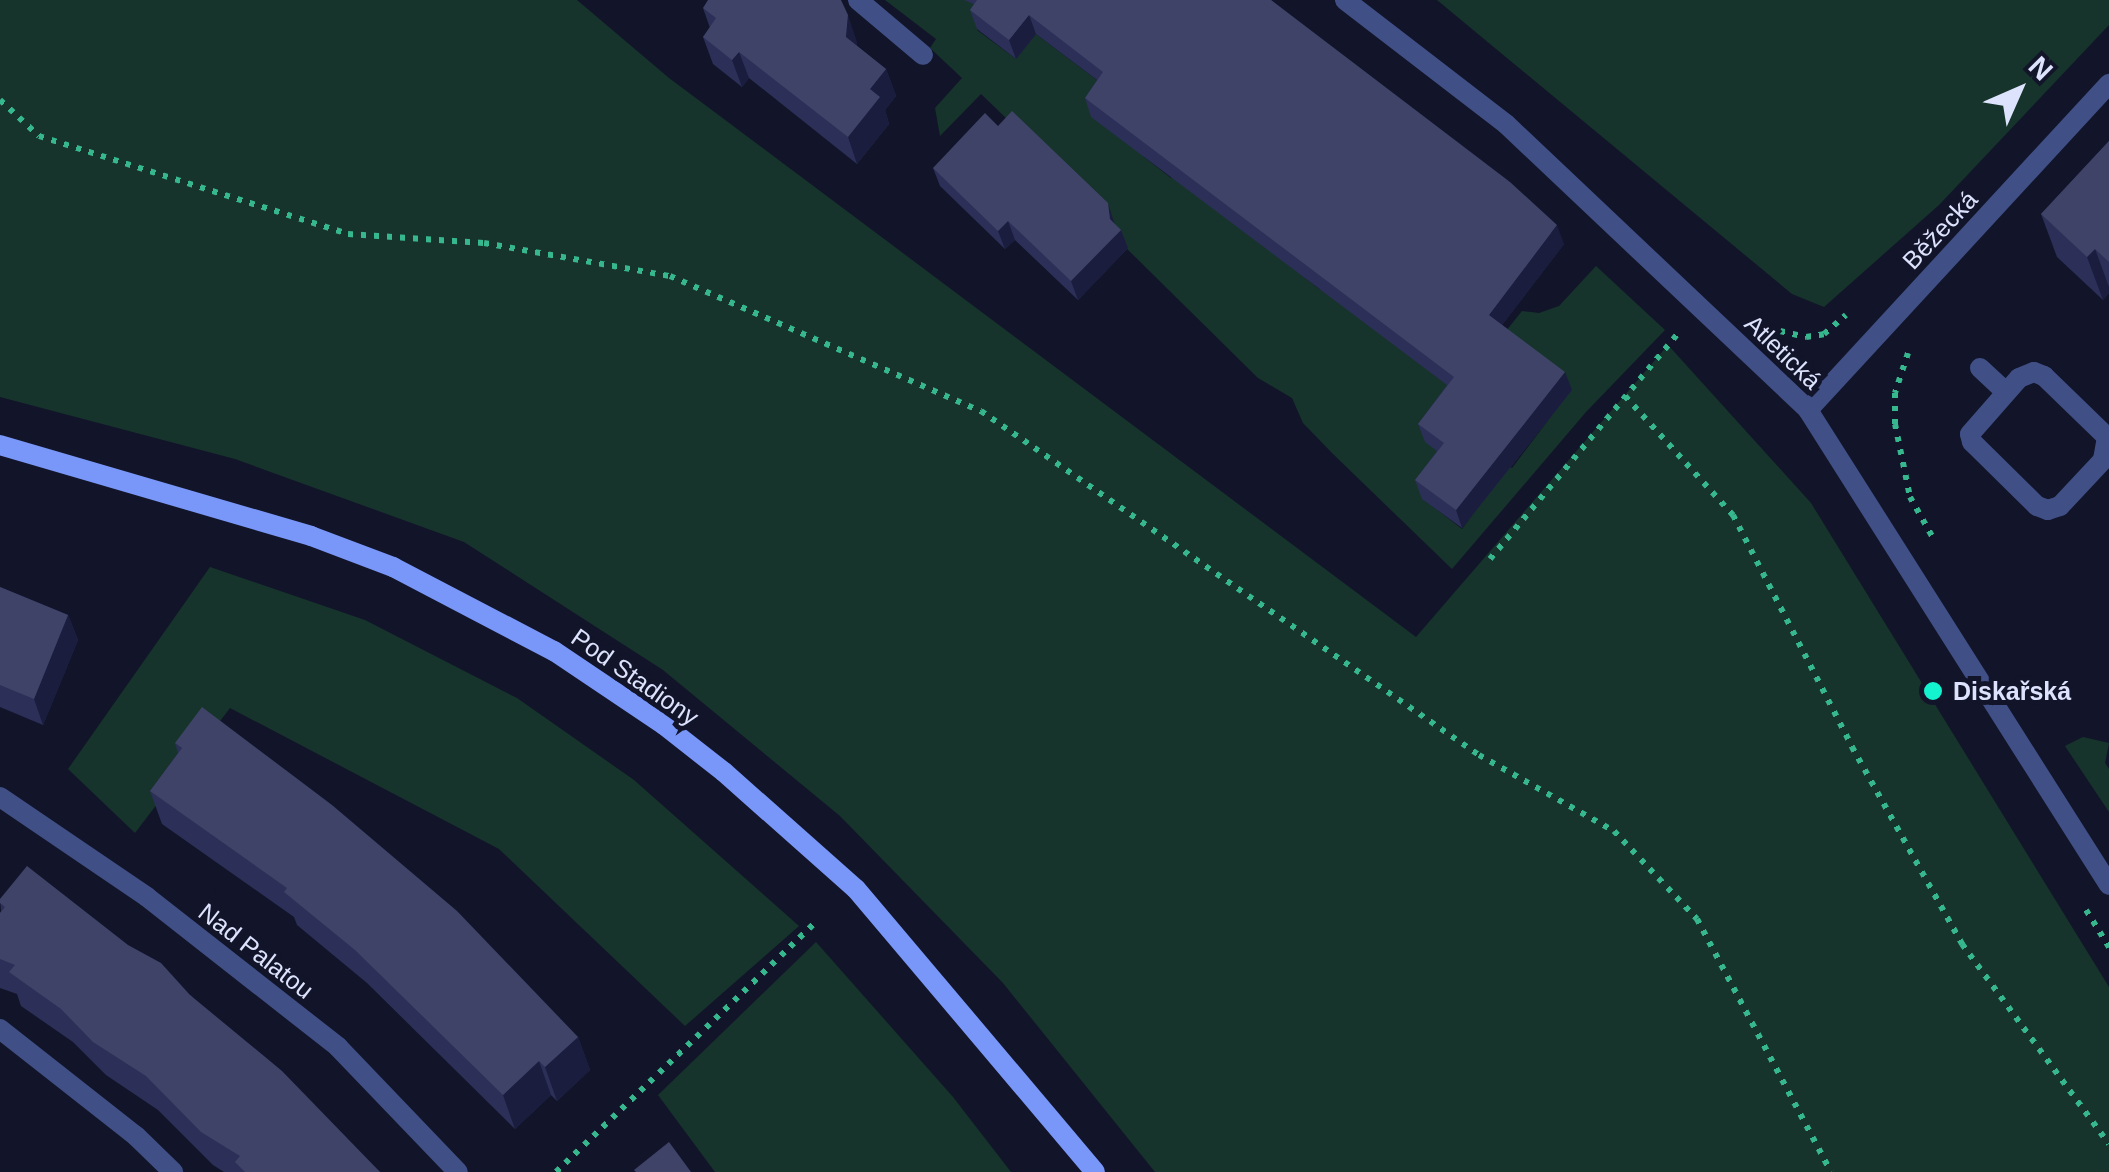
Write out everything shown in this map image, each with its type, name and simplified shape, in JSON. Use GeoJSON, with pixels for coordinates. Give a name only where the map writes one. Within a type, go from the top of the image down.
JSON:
{"type":"FeatureCollection","features":[{"type":"Feature","properties":{"kind":"main road","name":"Pod Stadiony"},"geometry":{"type":"LineString","coordinates":[[0,446],[312,536],[392,567],[554,651],[724,772],[856,890],[1095,1172]]}},
{"type":"Feature","properties":{"kind":"street"},"geometry":{"type":"LineString","coordinates":[[858,0],[923,55]]}},
{"type":"Feature","properties":{"kind":"street","name":"Atletická"},"geometry":{"type":"LineString","coordinates":[[1345,0],[1506,124],[1808,410],[2109,885]]}},
{"type":"Feature","properties":{"kind":"street","name":"Běžecká"},"geometry":{"type":"LineString","coordinates":[[1808,410],[2109,84]]}},
{"type":"Feature","properties":{"kind":"street"},"geometry":{"type":"LineString","coordinates":[[1980,368],[2006,392]]}},
{"type":"Feature","properties":{"kind":"street"},"geometry":{"type":"LineString","coordinates":[[2034,372],[2044,376],[2107,437],[2109,450],[2060,506],[2048,510],[2037,506],[1972,442],[1973,426],[2020,378],[2034,372]]}},
{"type":"Feature","properties":{"kind":"street","name":"Nad Palatou"},"geometry":{"type":"LineString","coordinates":[[0,797],[148,897],[338,1047],[458,1172]]}},
{"type":"Feature","properties":{"kind":"street"},"geometry":{"type":"LineString","coordinates":[[0,1029],[136,1136],[174,1172]]}},
{"type":"Feature","properties":{"kind":"path"},"geometry":{"type":"LineString","coordinates":[[0,100],[39,136],[348,234],[484,243],[670,276],[980,411],[1478,755],[1614,831],[1696,919],[1832,1172]]}},
{"type":"Feature","properties":{"kind":"path"},"geometry":{"type":"LineString","coordinates":[[1490,559],[1686,323]]}},
{"type":"Feature","properties":{"kind":"path"},"geometry":{"type":"LineString","coordinates":[[1625,396],[1734,515],[1852,747],[1962,944],[2109,1144]]}},
{"type":"Feature","properties":{"kind":"path"},"geometry":{"type":"LineString","coordinates":[[2079,897],[2109,947]]}},
{"type":"Feature","properties":{"kind":"path"},"geometry":{"type":"LineString","coordinates":[[556,1172],[814,924]]}},
{"type":"Feature","properties":{"kind":"green space"},"geometry":{"type":"Polygon","coordinates":[[[0,0],[577,0],[669,78],[1416,637],[1668,345],[1811,503],[2109,987],[2109,1172],[1155,1172],[1003,983],[840,816],[663,670],[464,542],[235,459],[0,397],[0,0]]]}},
{"type":"Feature","properties":{"kind":"green space"},"geometry":{"type":"Polygon","coordinates":[[[885,0],[995,0],[977,30],[1016,59],[1036,34],[1110,90],[1144,157],[1171,178],[1197,145],[1280,258],[1319,289],[1502,336],[1522,311],[1539,313],[1559,306],[1596,266],[1665,330],[1586,412],[1452,569],[1303,423],[1292,398],[1258,378],[1116,238],[1114,222],[981,94],[940,136],[935,108],[962,78],[930,48],[936,39],[885,0]],[[1571,390],[1450,461],[1423,499],[1462,529],[1489,493],[1497,457],[1512,468],[1571,390]]]}},
{"type":"Feature","properties":{"kind":"green space"},"geometry":{"type":"Polygon","coordinates":[[[1437,0],[2109,0],[2109,25],[1939,205],[1824,307],[1792,294],[1437,0]]]}},
{"type":"Feature","properties":{"kind":"green space"},"geometry":{"type":"Polygon","coordinates":[[[210,567],[365,620],[517,698],[634,780],[799,926],[685,1026],[499,849],[230,708],[135,833],[68,769],[210,567]]]}},
{"type":"Feature","properties":{"kind":"green space"},"geometry":{"type":"Polygon","coordinates":[[[2083,737],[2109,743],[2105,763],[2109,769],[2109,812],[2065,746],[2083,737]]]}},
{"type":"Feature","properties":{"kind":"green space"},"geometry":{"type":"Polygon","coordinates":[[[816,942],[953,1097],[1011,1172],[715,1172],[658,1095],[816,942]]]}},
{"type":"Feature","properties":{"kind":"building"},"geometry":{"type":"Polygon","coordinates":[[[708,0],[841,0],[848,15],[846,37],[886,69],[870,89],[880,97],[848,137],[739,52],[732,60],[703,37],[716,18],[703,8],[708,0]]]}},
{"type":"Feature","properties":{"kind":"building"},"geometry":{"type":"Polygon","coordinates":[[[977,0],[1271,0],[1510,182],[1557,225],[1489,315],[1565,372],[1456,510],[1415,480],[1444,443],[1418,424],[1454,377],[1085,98],[1103,72],[1029,15],[1009,40],[970,10],[977,0]]]}},
{"type":"Feature","properties":{"kind":"building"},"geometry":{"type":"Polygon","coordinates":[[[1012,111],[1108,203],[1110,219],[1121,230],[1071,281],[1008,221],[998,231],[933,168],[985,113],[998,126],[1012,111]]]}},
{"type":"Feature","properties":{"kind":"building"},"geometry":{"type":"Polygon","coordinates":[[[2109,141],[2109,262],[2095,249],[2087,257],[2041,214],[2109,141]]]}},
{"type":"Feature","properties":{"kind":"building"},"geometry":{"type":"Polygon","coordinates":[[[0,587],[68,615],[34,699],[0,685],[0,587]]]}},
{"type":"Feature","properties":{"kind":"building"},"geometry":{"type":"Polygon","coordinates":[[[202,707],[332,805],[457,911],[578,1037],[545,1067],[539,1061],[503,1095],[355,950],[284,892],[287,888],[150,791],[182,748],[175,743],[202,707]]]}},
{"type":"Feature","properties":{"kind":"building"},"geometry":{"type":"Polygon","coordinates":[[[27,866],[128,945],[161,963],[190,995],[282,1071],[380,1172],[245,1172],[235,1162],[240,1156],[201,1132],[146,1076],[93,1042],[61,1009],[9,972],[15,965],[0,959],[0,913],[5,907],[0,899],[27,866]]]}},
{"type":"Feature","properties":{"kind":"building"},"geometry":{"type":"Polygon","coordinates":[[[669,1142],[691,1172],[634,1170],[669,1142]]]}},
{"type":"Feature","properties":{"kind":"place","name":"Diskařská"},"geometry":{"type":"Point","coordinates":[1933,691]}}]}
